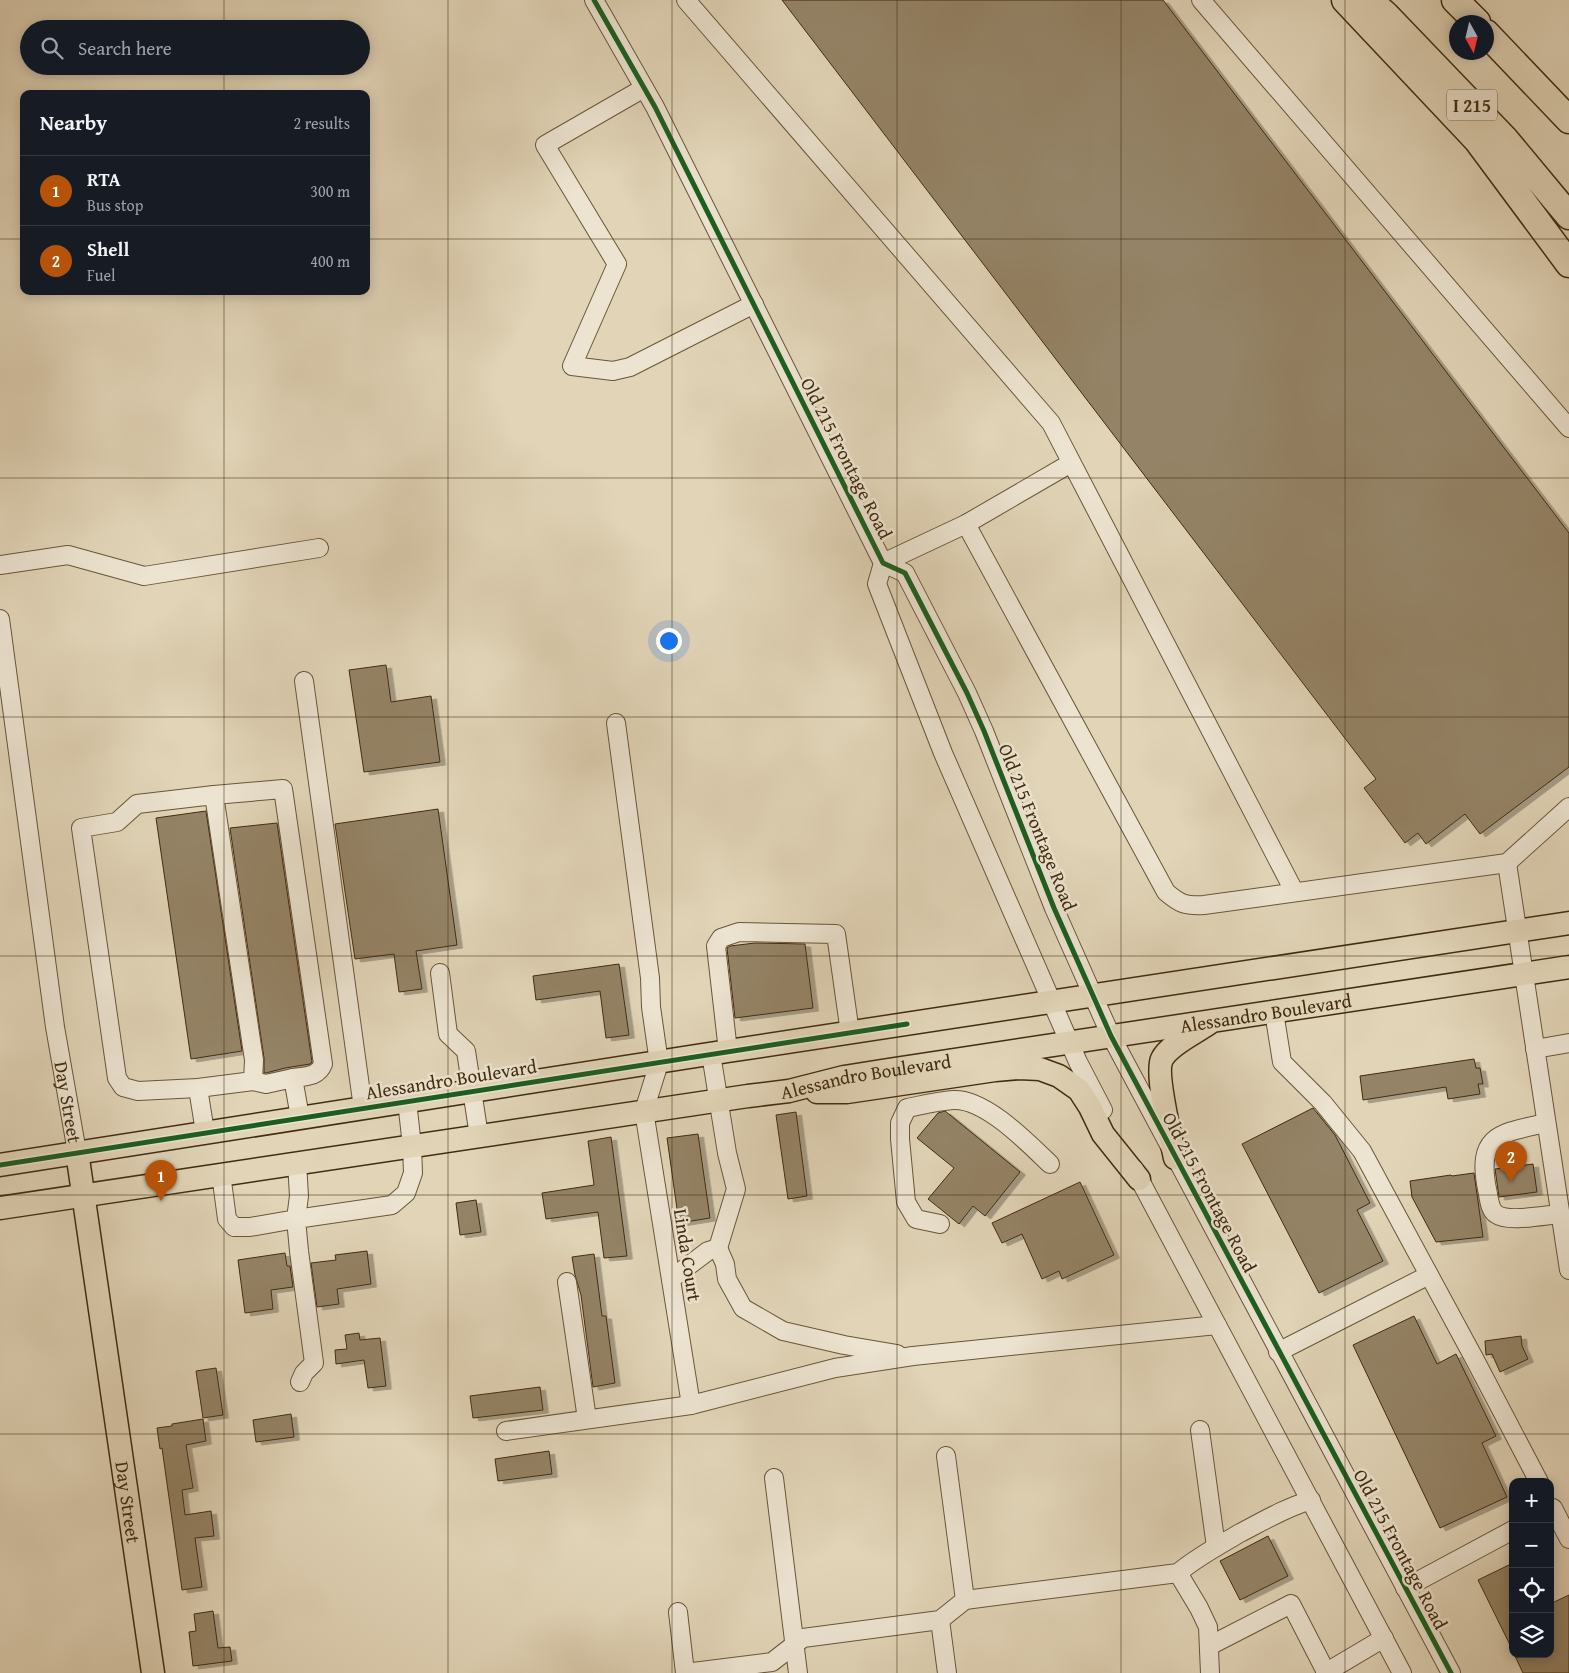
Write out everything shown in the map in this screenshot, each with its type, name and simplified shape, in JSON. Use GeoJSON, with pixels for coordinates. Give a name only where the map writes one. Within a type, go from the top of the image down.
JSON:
{"type":"FeatureCollection","features":[{"type":"Feature","properties":{"kind":"highway"},"geometry":{"type":"LineString","coordinates":[[1345,0],[1477,140],[1569,264]]}},
{"type":"Feature","properties":{"kind":"highway","name":"I 215"},"geometry":{"type":"LineString","coordinates":[[1370,0],[1505,139],[1569,216]]}},
{"type":"Feature","properties":{"kind":"highway"},"geometry":{"type":"LineString","coordinates":[[1455,0],[1469,15]]}},
{"type":"Feature","properties":{"kind":"highway"},"geometry":{"type":"LineString","coordinates":[[1494,41],[1569,120]]}},
{"type":"Feature","properties":{"kind":"main road","name":"Alessandro Boulevard"},"geometry":{"type":"LineString","coordinates":[[0,1165],[471,1091],[1569,924]]}},
{"type":"Feature","properties":{"kind":"main road","name":"Alessandro Boulevard"},"geometry":{"type":"LineString","coordinates":[[0,1208],[82,1194],[789,1091],[844,1077],[1569,967]]}},
{"type":"Feature","properties":{"kind":"main road"},"geometry":{"type":"LineString","coordinates":[[1175,1158],[1162,1092],[1160,1076],[1162,1060],[1172,1047],[1212,1021]]}},
{"type":"Feature","properties":{"kind":"main road"},"geometry":{"type":"LineString","coordinates":[[789,1091],[847,1092],[1019,1068],[1040,1070],[1059,1076],[1079,1090],[1104,1134],[1139,1178]]}},
{"type":"Feature","properties":{"kind":"main road","name":"Day Street"},"geometry":{"type":"LineString","coordinates":[[77,1152],[152,1673]]}},
{"type":"Feature","properties":{"kind":"street","name":"Old 215 Frontage Road"},"geometry":{"type":"LineString","coordinates":[[594,0],[644,88],[883,563],[905,573],[967,693],[984,731],[1050,899],[1111,1036],[1451,1673]]}},
{"type":"Feature","properties":{"kind":"street"},"geometry":{"type":"LineString","coordinates":[[686,0],[1051,422],[1294,891]]}},
{"type":"Feature","properties":{"kind":"street"},"geometry":{"type":"LineString","coordinates":[[1201,0],[1569,428]]}},
{"type":"Feature","properties":{"kind":"street"},"geometry":{"type":"LineString","coordinates":[[644,88],[545,145],[617,264],[572,366],[613,371],[630,367],[754,304]]}},
{"type":"Feature","properties":{"kind":"street"},"geometry":{"type":"LineString","coordinates":[[883,563],[966,524],[1071,463]]}},
{"type":"Feature","properties":{"kind":"street"},"geometry":{"type":"LineString","coordinates":[[966,524],[1166,892],[1178,902],[1189,906],[1507,863],[1569,807]]}},
{"type":"Feature","properties":{"kind":"street"},"geometry":{"type":"LineString","coordinates":[[0,564],[68,554],[144,576],[319,548]]}},
{"type":"Feature","properties":{"kind":"street","name":"Old 215 Frontage Road"},"geometry":{"type":"LineString","coordinates":[[883,563],[877,584],[944,753],[1078,1062],[1402,1673]]}},
{"type":"Feature","properties":{"kind":"street","name":"Day Street"},"geometry":{"type":"LineString","coordinates":[[0,619],[8,740],[77,1152]]}},
{"type":"Feature","properties":{"kind":"street"},"geometry":{"type":"LineString","coordinates":[[304,681],[363,1108]]}},
{"type":"Feature","properties":{"kind":"street"},"geometry":{"type":"LineString","coordinates":[[616,723],[650,978],[651,1007],[659,1063],[644,1111]]}},
{"type":"Feature","properties":{"kind":"street"},"geometry":{"type":"LineString","coordinates":[[283,788],[323,1064],[321,1071],[316,1075],[294,1078],[266,1084],[253,1081],[198,1088],[138,1092],[123,1087],[117,1078],[81,828],[117,822],[137,804],[283,788]]}},
{"type":"Feature","properties":{"kind":"street"},"geometry":{"type":"LineString","coordinates":[[214,795],[254,1060],[253,1081]]}},
{"type":"Feature","properties":{"kind":"street"},"geometry":{"type":"LineString","coordinates":[[1507,863],[1569,1270]]}},
{"type":"Feature","properties":{"kind":"street"},"geometry":{"type":"LineString","coordinates":[[850,1033],[836,934],[739,932],[721,938],[716,946],[720,1053],[719,1100],[736,1189],[718,1248],[725,1264],[727,1279],[743,1308],[783,1331],[844,1345],[912,1356]]}},
{"type":"Feature","properties":{"kind":"street"},"geometry":{"type":"LineString","coordinates":[[440,973],[448,1034],[466,1051],[479,1136]]}},
{"type":"Feature","properties":{"kind":"street"},"geometry":{"type":"LineString","coordinates":[[1274,1012],[1282,1062],[1323,1103],[1362,1151],[1537,1478]]}},
{"type":"Feature","properties":{"kind":"street"},"geometry":{"type":"LineString","coordinates":[[1534,1048],[1569,1043]]}},
{"type":"Feature","properties":{"kind":"street"},"geometry":{"type":"LineString","coordinates":[[952,1076],[954,1100]]}},
{"type":"Feature","properties":{"kind":"street"},"geometry":{"type":"LineString","coordinates":[[294,1078],[300,1118]]}},
{"type":"Feature","properties":{"kind":"street"},"geometry":{"type":"LineString","coordinates":[[904,1084],[907,1108],[900,1123],[900,1139],[906,1202],[916,1218],[940,1224]]}},
{"type":"Feature","properties":{"kind":"street"},"geometry":{"type":"LineString","coordinates":[[198,1088],[205,1132]]}},
{"type":"Feature","properties":{"kind":"street"},"geometry":{"type":"LineString","coordinates":[[907,1108],[954,1100],[972,1104],[1012,1128],[1050,1164]]}},
{"type":"Feature","properties":{"kind":"street"},"geometry":{"type":"LineString","coordinates":[[221,1174],[227,1219],[234,1227],[250,1227],[392,1205],[406,1193],[413,1173],[407,1101]]}},
{"type":"Feature","properties":{"kind":"street","name":"Linda Court"},"geometry":{"type":"LineString","coordinates":[[644,1111],[691,1405]]}},
{"type":"Feature","properties":{"kind":"street"},"geometry":{"type":"LineString","coordinates":[[1546,1123],[1498,1136],[1489,1146],[1484,1174],[1491,1209],[1496,1214],[1510,1218],[1560,1214]]}},
{"type":"Feature","properties":{"kind":"street"},"geometry":{"type":"LineString","coordinates":[[297,1163],[299,1196],[296,1220],[314,1363],[304,1373],[300,1382]]}},
{"type":"Feature","properties":{"kind":"street"},"geometry":{"type":"LineString","coordinates":[[671,1279],[708,1251],[718,1248]]}},
{"type":"Feature","properties":{"kind":"street"},"geometry":{"type":"LineString","coordinates":[[1278,1352],[1429,1275]]}},
{"type":"Feature","properties":{"kind":"street"},"geometry":{"type":"LineString","coordinates":[[567,1282],[587,1420]]}},
{"type":"Feature","properties":{"kind":"street"},"geometry":{"type":"LineString","coordinates":[[506,1431],[691,1405],[835,1368],[912,1356],[1217,1325]]}},
{"type":"Feature","properties":{"kind":"street"},"geometry":{"type":"LineString","coordinates":[[1200,1430],[1216,1547]]}},
{"type":"Feature","properties":{"kind":"street"},"geometry":{"type":"LineString","coordinates":[[946,1456],[965,1600]]}},
{"type":"Feature","properties":{"kind":"street"},"geometry":{"type":"LineString","coordinates":[[774,1478],[798,1673]]}},
{"type":"Feature","properties":{"kind":"street"},"geometry":{"type":"LineString","coordinates":[[678,1612],[686,1673],[772,1662],[804,1638],[940,1620],[965,1600],[1178,1573],[1196,1559],[1275,1514],[1293,1505],[1311,1500]]}},
{"type":"Feature","properties":{"kind":"street"},"geometry":{"type":"LineString","coordinates":[[1554,1512],[1569,1539]]}},
{"type":"Feature","properties":{"kind":"street"},"geometry":{"type":"LineString","coordinates":[[1405,1588],[1509,1532]]}},
{"type":"Feature","properties":{"kind":"street"},"geometry":{"type":"LineString","coordinates":[[1178,1573],[1208,1627],[1210,1673]]}},
{"type":"Feature","properties":{"kind":"street"},"geometry":{"type":"LineString","coordinates":[[1209,1646],[1291,1604],[1325,1673],[1384,1638]]}},
{"type":"Feature","properties":{"kind":"street"},"geometry":{"type":"LineString","coordinates":[[940,1620],[947,1673]]}},
{"type":"Feature","properties":{"kind":"building"},"geometry":{"type":"Polygon","coordinates":[[[782,0],[1163,0],[1569,533],[1569,767],[1480,834],[1465,814],[1426,844],[1418,833],[1405,843],[1364,788],[1376,779],[782,0]]]}},
{"type":"Feature","properties":{"kind":"building"},"geometry":{"type":"Polygon","coordinates":[[[386,665],[391,702],[431,696],[440,762],[364,772],[349,670],[386,665]]]}},
{"type":"Feature","properties":{"kind":"building"},"geometry":{"type":"Polygon","coordinates":[[[438,809],[457,945],[416,951],[422,989],[399,992],[394,954],[355,959],[335,824],[438,809]]]}},
{"type":"Feature","properties":{"kind":"building"},"geometry":{"type":"Polygon","coordinates":[[[206,811],[242,1051],[191,1059],[156,818],[206,811]]]}},
{"type":"Feature","properties":{"kind":"building"},"geometry":{"type":"Polygon","coordinates":[[[277,823],[312,1062],[310,1064],[264,1073],[264,1058],[230,828],[277,823]]]}},
{"type":"Feature","properties":{"kind":"building"},"geometry":{"type":"Polygon","coordinates":[[[755,943],[805,944],[813,1008],[735,1018],[727,948],[755,943]]]}},
{"type":"Feature","properties":{"kind":"building"},"geometry":{"type":"Polygon","coordinates":[[[619,964],[629,1035],[606,1038],[600,991],[536,1000],[533,976],[619,964]]]}},
{"type":"Feature","properties":{"kind":"building"},"geometry":{"type":"Polygon","coordinates":[[[1474,1059],[1476,1068],[1480,1068],[1483,1084],[1478,1084],[1480,1094],[1448,1099],[1446,1087],[1363,1100],[1360,1076],[1474,1059]]]}},
{"type":"Feature","properties":{"kind":"building"},"geometry":{"type":"Polygon","coordinates":[[[1313,1108],[1335,1135],[1370,1203],[1357,1210],[1383,1261],[1319,1293],[1242,1144],[1313,1108]]]}},
{"type":"Feature","properties":{"kind":"building"},"geometry":{"type":"Polygon","coordinates":[[[945,1111],[1020,1172],[985,1216],[973,1206],[959,1224],[928,1199],[954,1168],[917,1138],[938,1113],[945,1111]]]}},
{"type":"Feature","properties":{"kind":"building"},"geometry":{"type":"Polygon","coordinates":[[[796,1112],[807,1196],[788,1199],[776,1115],[796,1112]]]}},
{"type":"Feature","properties":{"kind":"building"},"geometry":{"type":"Polygon","coordinates":[[[698,1134],[710,1218],[679,1223],[667,1138],[698,1134]]]}},
{"type":"Feature","properties":{"kind":"building"},"geometry":{"type":"Polygon","coordinates":[[[611,1137],[627,1256],[604,1258],[598,1212],[546,1219],[542,1193],[594,1185],[588,1141],[611,1137]]]}},
{"type":"Feature","properties":{"kind":"building"},"geometry":{"type":"Polygon","coordinates":[[[1533,1164],[1537,1192],[1499,1197],[1495,1169],[1533,1164]]]}},
{"type":"Feature","properties":{"kind":"building"},"geometry":{"type":"Polygon","coordinates":[[[1474,1173],[1483,1237],[1436,1242],[1412,1197],[1410,1181],[1474,1173]]]}},
{"type":"Feature","properties":{"kind":"building"},"geometry":{"type":"Polygon","coordinates":[[[1080,1182],[1114,1255],[1062,1279],[1059,1271],[1042,1279],[1022,1234],[1002,1243],[992,1223],[1080,1182]]]}},
{"type":"Feature","properties":{"kind":"building"},"geometry":{"type":"Polygon","coordinates":[[[476,1200],[481,1232],[460,1235],[456,1203],[476,1200]]]}},
{"type":"Feature","properties":{"kind":"building"},"geometry":{"type":"Polygon","coordinates":[[[367,1251],[371,1284],[337,1289],[339,1304],[317,1307],[311,1263],[336,1260],[335,1255],[367,1251]]]}},
{"type":"Feature","properties":{"kind":"building"},"geometry":{"type":"Polygon","coordinates":[[[285,1253],[287,1266],[290,1266],[293,1287],[271,1290],[273,1309],[245,1313],[238,1260],[285,1253]]]}},
{"type":"Feature","properties":{"kind":"building"},"geometry":{"type":"Polygon","coordinates":[[[594,1254],[602,1316],[606,1316],[615,1383],[593,1387],[581,1295],[572,1257],[594,1254]]]}},
{"type":"Feature","properties":{"kind":"building"},"geometry":{"type":"Polygon","coordinates":[[[1414,1316],[1437,1364],[1456,1354],[1496,1436],[1482,1443],[1507,1497],[1440,1528],[1353,1345],[1414,1316]]]}},
{"type":"Feature","properties":{"kind":"building"},"geometry":{"type":"Polygon","coordinates":[[[359,1333],[360,1340],[380,1338],[386,1386],[368,1388],[364,1360],[336,1364],[335,1350],[347,1349],[345,1335],[359,1333]]]}},
{"type":"Feature","properties":{"kind":"building"},"geometry":{"type":"Polygon","coordinates":[[[1521,1336],[1522,1346],[1528,1359],[1500,1372],[1492,1354],[1486,1355],[1485,1341],[1521,1336]]]}},
{"type":"Feature","properties":{"kind":"building"},"geometry":{"type":"Polygon","coordinates":[[[216,1368],[223,1415],[203,1418],[196,1371],[216,1368]]]}},
{"type":"Feature","properties":{"kind":"building"},"geometry":{"type":"Polygon","coordinates":[[[540,1387],[543,1410],[473,1418],[470,1396],[540,1387]]]}},
{"type":"Feature","properties":{"kind":"building"},"geometry":{"type":"Polygon","coordinates":[[[291,1414],[294,1437],[256,1442],[253,1420],[291,1414]]]}},
{"type":"Feature","properties":{"kind":"building"},"geometry":{"type":"Polygon","coordinates":[[[203,1419],[206,1441],[186,1445],[193,1488],[182,1490],[185,1515],[211,1511],[214,1536],[195,1538],[202,1587],[182,1590],[162,1448],[160,1449],[157,1428],[203,1419]]]}},
{"type":"Feature","properties":{"kind":"building"},"geometry":{"type":"Polygon","coordinates":[[[549,1451],[552,1474],[498,1481],[495,1459],[549,1451]]]}},
{"type":"Feature","properties":{"kind":"building"},"geometry":{"type":"Polygon","coordinates":[[[1268,1536],[1288,1576],[1240,1600],[1220,1561],[1268,1536]]]}},
{"type":"Feature","properties":{"kind":"building"},"geometry":{"type":"Polygon","coordinates":[[[1509,1565],[1509,1643],[1478,1580],[1509,1565]]]}},
{"type":"Feature","properties":{"kind":"building"},"geometry":{"type":"Polygon","coordinates":[[[1569,1595],[1569,1673],[1523,1673],[1516,1658],[1554,1658],[1554,1602],[1569,1595]]]}},
{"type":"Feature","properties":{"kind":"building"},"geometry":{"type":"Polygon","coordinates":[[[213,1611],[218,1648],[230,1647],[232,1661],[193,1666],[189,1632],[196,1631],[194,1614],[213,1611]]]}},
{"type":"Feature","properties":{"kind":"cycle path"},"geometry":{"type":"LineString","coordinates":[[594,0],[655,107],[883,563],[905,573],[967,693],[984,731],[1054,908],[1111,1036],[1451,1673]]}},
{"type":"Feature","properties":{"kind":"cycle path"},"geometry":{"type":"LineString","coordinates":[[0,1165],[907,1024]]}},
{"type":"Feature","properties":{"kind":"place","name":"Shell"},"geometry":{"type":"Point","coordinates":[1511,1182]}},
{"type":"Feature","properties":{"kind":"place","name":"RTA"},"geometry":{"type":"Point","coordinates":[161,1201]}}]}
